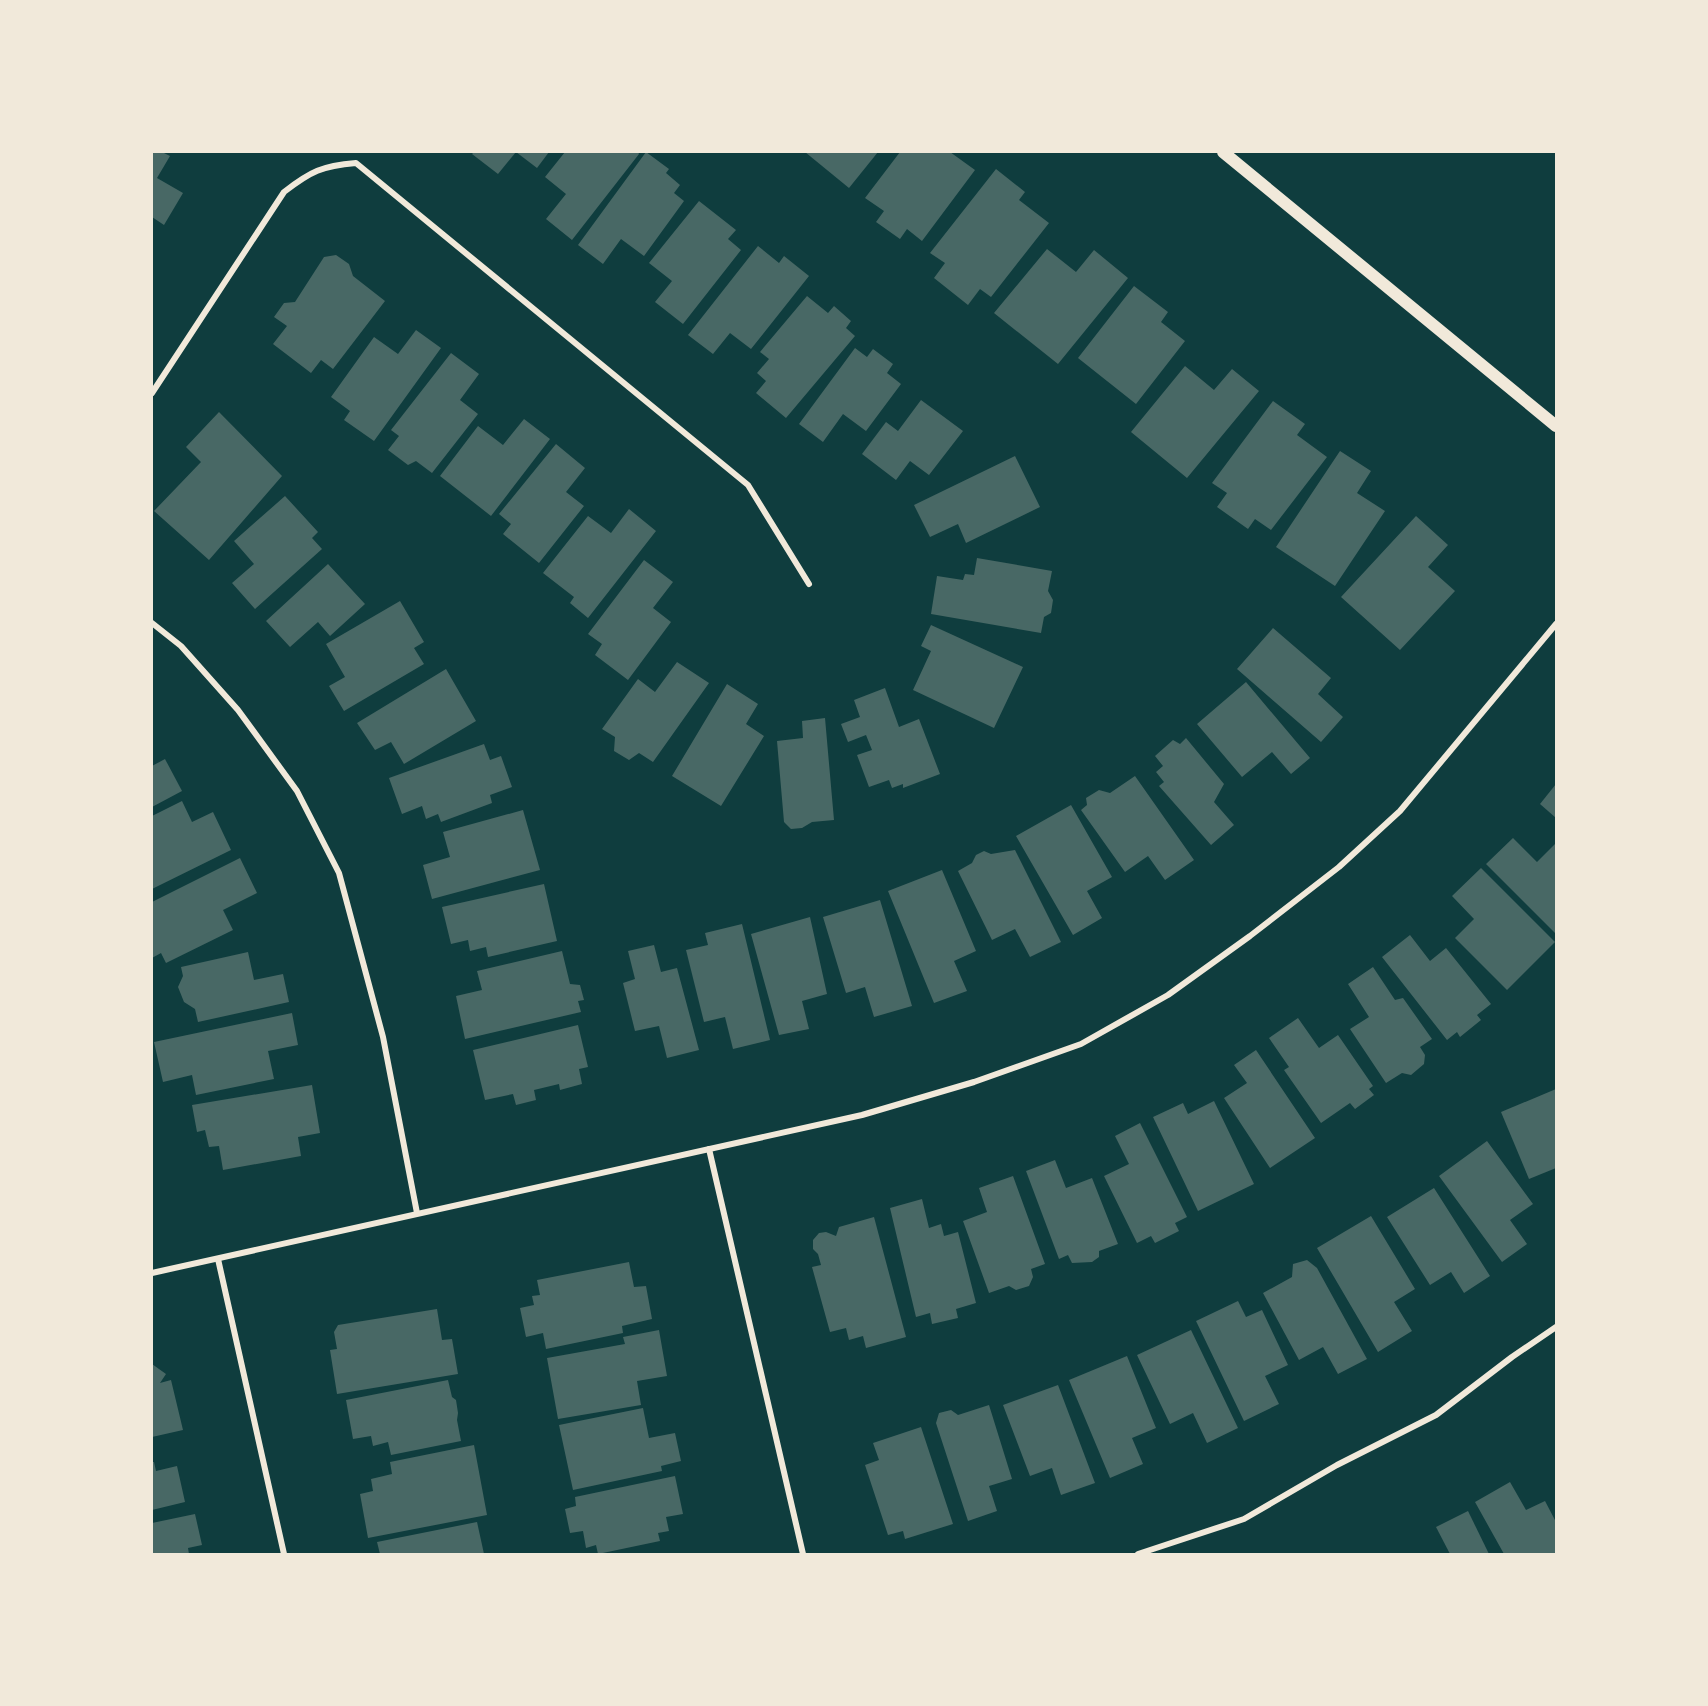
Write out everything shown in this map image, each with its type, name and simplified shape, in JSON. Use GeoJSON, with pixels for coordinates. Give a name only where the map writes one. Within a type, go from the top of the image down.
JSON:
{"type":"FeatureCollection","features":[{"type":"Feature","properties":{"kind":"main road"},"geometry":{"type":"LineString","coordinates":[[1223,152],[1557,426]]}},
{"type":"Feature","properties":{"kind":"street"},"geometry":{"type":"LineString","coordinates":[[152,393],[284,192],[300,179],[328,165],[356,163],[748,485],[809,584]]}},
{"type":"Feature","properties":{"kind":"street"},"geometry":{"type":"LineString","coordinates":[[152,623],[181,646],[238,710],[297,791],[339,873],[383,1037],[417,1213]]}},
{"type":"Feature","properties":{"kind":"street"},"geometry":{"type":"LineString","coordinates":[[152,1273],[862,1115],[974,1082],[1081,1044],[1168,995],[1250,936],[1339,867],[1400,811],[1557,624]]}},
{"type":"Feature","properties":{"kind":"street"},"geometry":{"type":"LineString","coordinates":[[709,1149],[803,1554]]}},
{"type":"Feature","properties":{"kind":"street"},"geometry":{"type":"LineString","coordinates":[[218,1259],[284,1554]]}},
{"type":"Feature","properties":{"kind":"street"},"geometry":{"type":"LineString","coordinates":[[1138,1554],[1244,1519],[1337,1465],[1436,1415],[1512,1357],[1557,1327]]}},
{"type":"Feature","properties":{"kind":"building"},"geometry":{"type":"Polygon","coordinates":[[[152,152],[162,152],[170,156],[157,178],[183,193],[164,225],[152,217],[152,152]]]}},
{"type":"Feature","properties":{"kind":"building"},"geometry":{"type":"Polygon","coordinates":[[[474,152],[516,152],[498,174],[472,154],[474,152]]]}},
{"type":"Feature","properties":{"kind":"building"},"geometry":{"type":"Polygon","coordinates":[[[516,152],[549,152],[537,168],[516,152]]]}},
{"type":"Feature","properties":{"kind":"building"},"geometry":{"type":"Polygon","coordinates":[[[565,152],[638,152],[639,154],[572,240],[546,219],[566,194],[545,177],[565,152]]]}},
{"type":"Feature","properties":{"kind":"building"},"geometry":{"type":"Polygon","coordinates":[[[646,152],[669,169],[666,173],[680,185],[674,193],[684,201],[644,256],[621,239],[603,264],[578,245],[646,152]]]}},
{"type":"Feature","properties":{"kind":"building"},"geometry":{"type":"Polygon","coordinates":[[[805,152],[878,152],[849,188],[805,152]]]}},
{"type":"Feature","properties":{"kind":"building"},"geometry":{"type":"Polygon","coordinates":[[[900,152],[950,152],[975,170],[922,241],[907,229],[900,239],[876,222],[884,211],[865,198],[900,152]]]}},
{"type":"Feature","properties":{"kind":"building"},"geometry":{"type":"Polygon","coordinates":[[[996,169],[1025,192],[1019,200],[1049,223],[991,297],[980,289],[968,305],[934,278],[945,263],[930,253],[996,169]]]}},
{"type":"Feature","properties":{"kind":"building"},"geometry":{"type":"Polygon","coordinates":[[[699,201],[736,230],[728,239],[741,250],[683,324],[655,302],[672,281],[649,263],[699,201]]]}},
{"type":"Feature","properties":{"kind":"building"},"geometry":{"type":"Polygon","coordinates":[[[758,246],[779,263],[784,256],[809,276],[751,349],[730,333],[713,354],[688,335],[758,246]]]}},
{"type":"Feature","properties":{"kind":"building"},"geometry":{"type":"Polygon","coordinates":[[[1047,249],[1076,272],[1094,250],[1128,278],[1058,364],[994,313],[1047,249]]]}},
{"type":"Feature","properties":{"kind":"building"},"geometry":{"type":"Polygon","coordinates":[[[336,255],[349,264],[353,276],[385,301],[333,369],[321,360],[311,373],[273,344],[287,326],[274,317],[284,303],[295,302],[324,257],[336,255]]]}},
{"type":"Feature","properties":{"kind":"building"},"geometry":{"type":"Polygon","coordinates":[[[1134,286],[1168,312],[1161,322],[1185,341],[1136,404],[1078,358],[1134,286]]]}},
{"type":"Feature","properties":{"kind":"building"},"geometry":{"type":"Polygon","coordinates":[[[807,296],[828,313],[834,306],[851,321],[846,328],[855,336],[786,418],[756,393],[766,381],[757,373],[769,359],[760,352],[807,296]]]}},
{"type":"Feature","properties":{"kind":"building"},"geometry":{"type":"Polygon","coordinates":[[[416,330],[441,348],[374,441],[344,420],[350,411],[331,397],[374,337],[398,354],[416,330]]]}},
{"type":"Feature","properties":{"kind":"building"},"geometry":{"type":"Polygon","coordinates":[[[855,348],[867,357],[873,349],[893,364],[887,373],[901,384],[866,431],[843,414],[823,442],[799,424],[855,348]]]}},
{"type":"Feature","properties":{"kind":"building"},"geometry":{"type":"Polygon","coordinates":[[[451,353],[479,374],[460,400],[478,414],[432,473],[416,461],[408,465],[388,450],[399,436],[391,430],[451,353]]]}},
{"type":"Feature","properties":{"kind":"building"},"geometry":{"type":"Polygon","coordinates":[[[1185,366],[1214,390],[1232,369],[1259,391],[1187,478],[1131,432],[1185,366]]]}},
{"type":"Feature","properties":{"kind":"building"},"geometry":{"type":"Polygon","coordinates":[[[921,400],[963,431],[929,475],[910,461],[896,480],[862,454],[886,422],[898,431],[921,400]]]}},
{"type":"Feature","properties":{"kind":"building"},"geometry":{"type":"Polygon","coordinates":[[[1273,401],[1305,424],[1297,435],[1327,457],[1271,530],[1255,519],[1248,529],[1217,507],[1227,493],[1212,483],[1273,401]]]}},
{"type":"Feature","properties":{"kind":"building"},"geometry":{"type":"Polygon","coordinates":[[[219,412],[282,476],[209,560],[154,511],[201,462],[186,447],[219,412]]]}},
{"type":"Feature","properties":{"kind":"building"},"geometry":{"type":"Polygon","coordinates":[[[524,419],[550,439],[491,516],[440,476],[478,426],[503,445],[524,419]]]}},
{"type":"Feature","properties":{"kind":"building"},"geometry":{"type":"Polygon","coordinates":[[[556,444],[585,468],[566,492],[584,506],[539,563],[503,534],[511,524],[499,514],[556,444]]]}},
{"type":"Feature","properties":{"kind":"building"},"geometry":{"type":"Polygon","coordinates":[[[1340,451],[1371,471],[1357,493],[1385,511],[1335,586],[1276,547],[1340,451]]]}},
{"type":"Feature","properties":{"kind":"building"},"geometry":{"type":"Polygon","coordinates":[[[1015,456],[1040,507],[966,543],[958,524],[930,537],[914,505],[1015,456]]]}},
{"type":"Feature","properties":{"kind":"building"},"geometry":{"type":"Polygon","coordinates":[[[285,496],[318,532],[312,538],[322,549],[255,609],[232,583],[254,564],[234,541],[285,496]]]}},
{"type":"Feature","properties":{"kind":"building"},"geometry":{"type":"Polygon","coordinates":[[[629,509],[656,531],[588,618],[570,603],[574,597],[543,573],[588,516],[611,533],[629,509]]]}},
{"type":"Feature","properties":{"kind":"building"},"geometry":{"type":"Polygon","coordinates":[[[1416,516],[1448,545],[1428,567],[1455,591],[1400,650],[1341,597],[1416,516]]]}},
{"type":"Feature","properties":{"kind":"building"},"geometry":{"type":"Polygon","coordinates":[[[977,558],[1052,571],[1048,591],[1053,600],[1051,613],[1044,617],[1041,633],[931,614],[937,576],[963,580],[965,574],[974,575],[977,558]]]}},
{"type":"Feature","properties":{"kind":"building"},"geometry":{"type":"Polygon","coordinates":[[[644,560],[673,582],[653,608],[671,622],[628,680],[595,655],[602,644],[588,634],[644,560]]]}},
{"type":"Feature","properties":{"kind":"building"},"geometry":{"type":"Polygon","coordinates":[[[328,564],[365,604],[330,636],[318,622],[290,647],[266,621],[328,564]]]}},
{"type":"Feature","properties":{"kind":"building"},"geometry":{"type":"Polygon","coordinates":[[[400,601],[424,642],[414,648],[424,664],[344,711],[329,686],[345,677],[326,644],[400,601]]]}},
{"type":"Feature","properties":{"kind":"building"},"geometry":{"type":"Polygon","coordinates":[[[931,625],[1023,667],[994,728],[913,690],[931,651],[921,646],[931,625]]]}},
{"type":"Feature","properties":{"kind":"building"},"geometry":{"type":"Polygon","coordinates":[[[1273,628],[1331,678],[1318,694],[1343,717],[1321,742],[1237,669],[1273,628]]]}},
{"type":"Feature","properties":{"kind":"building"},"geometry":{"type":"Polygon","coordinates":[[[677,662],[709,683],[653,762],[639,753],[629,760],[614,751],[615,737],[602,729],[638,679],[655,692],[677,662]]]}},
{"type":"Feature","properties":{"kind":"building"},"geometry":{"type":"Polygon","coordinates":[[[446,669],[476,721],[404,764],[391,742],[375,750],[357,723],[446,669]]]}},
{"type":"Feature","properties":{"kind":"building"},"geometry":{"type":"Polygon","coordinates":[[[1246,682],[1310,758],[1291,774],[1272,752],[1242,777],[1197,724],[1246,682]]]}},
{"type":"Feature","properties":{"kind":"building"},"geometry":{"type":"Polygon","coordinates":[[[727,684],[758,704],[746,724],[764,736],[721,806],[672,776],[727,684]]]}},
{"type":"Feature","properties":{"kind":"building"},"geometry":{"type":"Polygon","coordinates":[[[885,688],[899,727],[919,719],[940,774],[903,788],[903,784],[892,788],[889,780],[869,787],[857,755],[872,750],[866,735],[848,742],[841,724],[860,717],[854,700],[885,688]]]}},
{"type":"Feature","properties":{"kind":"building"},"geometry":{"type":"Polygon","coordinates":[[[825,718],[834,820],[812,822],[802,828],[791,829],[784,822],[777,741],[803,738],[802,721],[825,718]]]}},
{"type":"Feature","properties":{"kind":"building"},"geometry":{"type":"Polygon","coordinates":[[[1186,738],[1224,784],[1214,802],[1234,825],[1211,845],[1159,786],[1164,782],[1156,772],[1163,766],[1155,756],[1173,740],[1180,744],[1186,738]]]}},
{"type":"Feature","properties":{"kind":"building"},"geometry":{"type":"Polygon","coordinates":[[[484,744],[490,760],[501,756],[512,787],[490,795],[492,803],[441,822],[438,814],[426,819],[422,806],[402,814],[389,778],[484,744]]]}},
{"type":"Feature","properties":{"kind":"building"},"geometry":{"type":"Polygon","coordinates":[[[165,759],[182,791],[152,807],[152,766],[165,759]]]}},
{"type":"Feature","properties":{"kind":"building"},"geometry":{"type":"Polygon","coordinates":[[[1135,776],[1194,860],[1165,880],[1148,856],[1125,872],[1081,810],[1087,805],[1086,798],[1099,790],[1110,793],[1135,776]]]}},
{"type":"Feature","properties":{"kind":"building"},"geometry":{"type":"Polygon","coordinates":[[[1556,784],[1556,818],[1540,804],[1556,784]]]}},
{"type":"Feature","properties":{"kind":"building"},"geometry":{"type":"Polygon","coordinates":[[[182,801],[192,822],[213,812],[231,850],[152,889],[152,816],[182,801]]]}},
{"type":"Feature","properties":{"kind":"building"},"geometry":{"type":"Polygon","coordinates":[[[1071,805],[1112,877],[1087,891],[1102,918],[1073,935],[1016,836],[1071,805]]]}},
{"type":"Feature","properties":{"kind":"building"},"geometry":{"type":"Polygon","coordinates":[[[523,810],[540,870],[432,899],[423,865],[450,857],[443,832],[523,810]]]}},
{"type":"Feature","properties":{"kind":"building"},"geometry":{"type":"Polygon","coordinates":[[[1513,838],[1537,862],[1556,843],[1555,933],[1486,864],[1513,838]]]}},
{"type":"Feature","properties":{"kind":"building"},"geometry":{"type":"Polygon","coordinates":[[[1015,850],[1061,942],[1030,957],[1015,929],[992,940],[958,871],[972,863],[976,855],[984,851],[991,854],[1015,850]]]}},
{"type":"Feature","properties":{"kind":"building"},"geometry":{"type":"Polygon","coordinates":[[[240,858],[257,893],[223,910],[233,930],[166,963],[161,953],[152,958],[152,902],[240,858]]]}},
{"type":"Feature","properties":{"kind":"building"},"geometry":{"type":"Polygon","coordinates":[[[1481,868],[1555,942],[1507,990],[1455,938],[1474,919],[1452,896],[1481,868]]]}},
{"type":"Feature","properties":{"kind":"building"},"geometry":{"type":"Polygon","coordinates":[[[942,870],[976,951],[954,961],[967,991],[934,1003],[888,891],[942,870]]]}},
{"type":"Feature","properties":{"kind":"building"},"geometry":{"type":"Polygon","coordinates":[[[544,884],[557,941],[488,957],[486,947],[470,951],[468,940],[451,944],[442,907],[544,884]]]}},
{"type":"Feature","properties":{"kind":"building"},"geometry":{"type":"Polygon","coordinates":[[[880,900],[912,1006],[874,1017],[865,987],[846,993],[823,917],[880,900]]]}},
{"type":"Feature","properties":{"kind":"building"},"geometry":{"type":"Polygon","coordinates":[[[810,917],[827,994],[802,1001],[809,1029],[779,1035],[751,934],[810,917]]]}},
{"type":"Feature","properties":{"kind":"building"},"geometry":{"type":"Polygon","coordinates":[[[742,924],[770,1040],[733,1049],[725,1017],[704,1022],[686,950],[708,945],[705,933],[742,924]]]}},
{"type":"Feature","properties":{"kind":"building"},"geometry":{"type":"Polygon","coordinates":[[[1410,935],[1430,961],[1446,948],[1491,1004],[1477,1015],[1481,1020],[1460,1037],[1457,1032],[1447,1040],[1382,957],[1410,935]]]}},
{"type":"Feature","properties":{"kind":"building"},"geometry":{"type":"Polygon","coordinates":[[[654,945],[661,972],[677,968],[699,1050],[667,1058],[659,1026],[635,1031],[623,983],[635,979],[628,951],[654,945]]]}},
{"type":"Feature","properties":{"kind":"building"},"geometry":{"type":"Polygon","coordinates":[[[562,951],[570,984],[580,985],[584,1000],[578,1001],[581,1012],[465,1039],[456,996],[482,990],[477,971],[562,951]]]}},
{"type":"Feature","properties":{"kind":"building"},"geometry":{"type":"Polygon","coordinates":[[[248,952],[254,980],[283,974],[289,1002],[198,1022],[195,1009],[184,1002],[178,987],[183,976],[181,967],[248,952]]]}},
{"type":"Feature","properties":{"kind":"building"},"geometry":{"type":"Polygon","coordinates":[[[1373,967],[1395,1000],[1403,998],[1432,1039],[1420,1047],[1425,1055],[1424,1064],[1411,1075],[1402,1073],[1386,1083],[1350,1029],[1369,1017],[1348,984],[1373,967]]]}},
{"type":"Feature","properties":{"kind":"building"},"geometry":{"type":"Polygon","coordinates":[[[292,1013],[298,1045],[268,1051],[274,1079],[196,1095],[192,1075],[163,1082],[154,1042],[292,1013]]]}},
{"type":"Feature","properties":{"kind":"building"},"geometry":{"type":"Polygon","coordinates":[[[1298,1018],[1319,1048],[1338,1035],[1373,1086],[1369,1089],[1374,1095],[1355,1109],[1350,1103],[1321,1123],[1284,1070],[1289,1067],[1269,1038],[1298,1018]]]}},
{"type":"Feature","properties":{"kind":"building"},"geometry":{"type":"Polygon","coordinates":[[[578,1025],[588,1067],[579,1069],[582,1084],[560,1090],[559,1084],[534,1090],[536,1100],[516,1105],[513,1094],[485,1100],[473,1050],[578,1025]]]}},
{"type":"Feature","properties":{"kind":"building"},"geometry":{"type":"Polygon","coordinates":[[[1256,1050],[1315,1138],[1270,1168],[1224,1098],[1247,1083],[1234,1065],[1256,1050]]]}},
{"type":"Feature","properties":{"kind":"building"},"geometry":{"type":"Polygon","coordinates":[[[312,1085],[320,1133],[298,1137],[301,1156],[223,1170],[219,1146],[209,1147],[205,1130],[197,1132],[192,1105],[312,1085]]]}},
{"type":"Feature","properties":{"kind":"building"},"geometry":{"type":"Polygon","coordinates":[[[1556,1089],[1556,1168],[1529,1179],[1501,1112],[1556,1089]]]}},
{"type":"Feature","properties":{"kind":"building"},"geometry":{"type":"Polygon","coordinates":[[[1214,1101],[1254,1184],[1198,1211],[1153,1117],[1183,1103],[1188,1114],[1214,1101]]]}},
{"type":"Feature","properties":{"kind":"building"},"geometry":{"type":"Polygon","coordinates":[[[1140,1123],[1187,1217],[1175,1223],[1179,1231],[1155,1243],[1151,1236],[1137,1243],[1104,1176],[1129,1164],[1115,1136],[1140,1123]]]}},
{"type":"Feature","properties":{"kind":"building"},"geometry":{"type":"Polygon","coordinates":[[[1487,1141],[1533,1204],[1510,1220],[1527,1244],[1502,1262],[1439,1176],[1487,1141]]]}},
{"type":"Feature","properties":{"kind":"building"},"geometry":{"type":"Polygon","coordinates":[[[1055,1160],[1066,1188],[1092,1178],[1118,1244],[1099,1251],[1099,1257],[1092,1262],[1072,1263],[1068,1255],[1059,1259],[1026,1171],[1055,1160]]]}},
{"type":"Feature","properties":{"kind":"building"},"geometry":{"type":"Polygon","coordinates":[[[1013,1176],[1045,1264],[1031,1269],[1033,1277],[1029,1286],[1016,1290],[1009,1286],[989,1293],[963,1221],[987,1212],[979,1188],[1013,1176]]]}},
{"type":"Feature","properties":{"kind":"building"},"geometry":{"type":"Polygon","coordinates":[[[1434,1188],[1490,1276],[1464,1293],[1451,1272],[1430,1285],[1387,1217],[1434,1188]]]}},
{"type":"Feature","properties":{"kind":"building"},"geometry":{"type":"Polygon","coordinates":[[[922,1199],[929,1228],[941,1224],[944,1236],[958,1232],[976,1303],[956,1309],[958,1318],[932,1324],[930,1313],[916,1317],[890,1208],[922,1199]]]}},
{"type":"Feature","properties":{"kind":"building"},"geometry":{"type":"Polygon","coordinates":[[[1371,1216],[1415,1289],[1394,1302],[1412,1331],[1378,1352],[1317,1248],[1371,1216]]]}},
{"type":"Feature","properties":{"kind":"building"},"geometry":{"type":"Polygon","coordinates":[[[874,1217],[906,1337],[866,1348],[863,1336],[849,1340],[846,1328],[830,1332],[812,1267],[821,1265],[818,1254],[813,1249],[813,1240],[819,1233],[826,1232],[836,1236],[839,1227],[874,1217]]]}},
{"type":"Feature","properties":{"kind":"building"},"geometry":{"type":"Polygon","coordinates":[[[1307,1260],[1317,1268],[1367,1359],[1338,1374],[1323,1347],[1299,1360],[1263,1293],[1292,1277],[1293,1264],[1307,1260]]]}},
{"type":"Feature","properties":{"kind":"building"},"geometry":{"type":"Polygon","coordinates":[[[629,1262],[634,1287],[646,1286],[652,1319],[622,1326],[623,1333],[546,1349],[543,1333],[526,1337],[520,1308],[534,1305],[532,1296],[540,1295],[537,1280],[629,1262]]]}},
{"type":"Feature","properties":{"kind":"building"},"geometry":{"type":"Polygon","coordinates":[[[1238,1301],[1246,1317],[1262,1310],[1288,1365],[1265,1376],[1279,1404],[1244,1421],[1196,1321],[1238,1301]]]}},
{"type":"Feature","properties":{"kind":"building"},"geometry":{"type":"Polygon","coordinates":[[[437,1309],[442,1340],[452,1339],[458,1374],[337,1394],[330,1350],[337,1349],[334,1332],[338,1325],[437,1309]]]}},
{"type":"Feature","properties":{"kind":"building"},"geometry":{"type":"Polygon","coordinates":[[[659,1330],[667,1376],[637,1381],[641,1405],[558,1419],[547,1358],[625,1344],[623,1337],[659,1330]]]}},
{"type":"Feature","properties":{"kind":"building"},"geometry":{"type":"Polygon","coordinates":[[[1191,1330],[1238,1428],[1207,1443],[1193,1413],[1170,1424],[1137,1355],[1191,1330]]]}},
{"type":"Feature","properties":{"kind":"building"},"geometry":{"type":"Polygon","coordinates":[[[1127,1356],[1156,1428],[1132,1438],[1143,1464],[1110,1478],[1069,1380],[1127,1356]]]}},
{"type":"Feature","properties":{"kind":"building"},"geometry":{"type":"Polygon","coordinates":[[[152,1364],[166,1374],[160,1383],[171,1380],[183,1430],[152,1437],[152,1364]]]}},
{"type":"Feature","properties":{"kind":"building"},"geometry":{"type":"Polygon","coordinates":[[[448,1380],[452,1397],[456,1400],[461,1441],[391,1455],[388,1442],[373,1446],[371,1436],[353,1439],[346,1400],[448,1380]]]}},
{"type":"Feature","properties":{"kind":"building"},"geometry":{"type":"Polygon","coordinates":[[[1058,1385],[1095,1483],[1061,1495],[1052,1468],[1030,1476],[1003,1405],[1058,1385]]]}},
{"type":"Feature","properties":{"kind":"building"},"geometry":{"type":"Polygon","coordinates":[[[989,1405],[1012,1479],[989,1486],[997,1511],[968,1521],[936,1423],[939,1413],[951,1410],[958,1415],[989,1405]]]}},
{"type":"Feature","properties":{"kind":"building"},"geometry":{"type":"Polygon","coordinates":[[[643,1408],[649,1438],[675,1433],[681,1461],[661,1466],[662,1471],[573,1490],[559,1425],[643,1408]]]}},
{"type":"Feature","properties":{"kind":"building"},"geometry":{"type":"Polygon","coordinates":[[[921,1427],[953,1524],[905,1539],[903,1531],[888,1535],[865,1465],[879,1460],[873,1443],[921,1427]]]}},
{"type":"Feature","properties":{"kind":"building"},"geometry":{"type":"Polygon","coordinates":[[[474,1445],[487,1515],[368,1538],[360,1494],[373,1491],[371,1479],[392,1474],[390,1462],[474,1445]]]}},
{"type":"Feature","properties":{"kind":"building"},"geometry":{"type":"Polygon","coordinates":[[[152,1462],[154,1462],[156,1471],[177,1466],[185,1502],[152,1510],[152,1462]]]}},
{"type":"Feature","properties":{"kind":"building"},"geometry":{"type":"Polygon","coordinates":[[[675,1476],[683,1514],[666,1517],[669,1531],[658,1533],[660,1541],[598,1554],[596,1545],[586,1548],[583,1531],[570,1533],[565,1509],[576,1506],[575,1497],[675,1476]]]}},
{"type":"Feature","properties":{"kind":"building"},"geometry":{"type":"Polygon","coordinates":[[[1510,1482],[1526,1510],[1545,1501],[1556,1522],[1556,1554],[1504,1554],[1475,1502],[1510,1482]]]}},
{"type":"Feature","properties":{"kind":"building"},"geometry":{"type":"Polygon","coordinates":[[[1468,1511],[1489,1554],[1450,1554],[1436,1527],[1468,1511]]]}},
{"type":"Feature","properties":{"kind":"building"},"geometry":{"type":"Polygon","coordinates":[[[195,1514],[202,1545],[188,1548],[189,1554],[152,1554],[152,1523],[195,1514]]]}},
{"type":"Feature","properties":{"kind":"building"},"geometry":{"type":"Polygon","coordinates":[[[477,1522],[484,1554],[380,1554],[377,1542],[477,1522]]]}}]}
